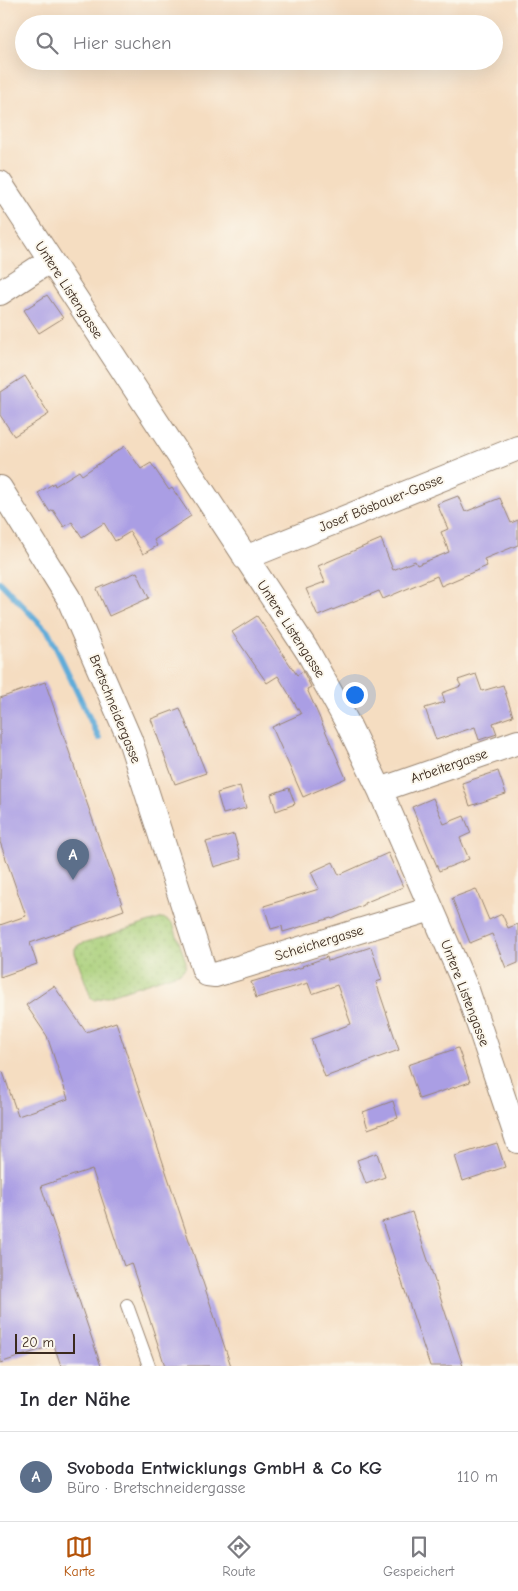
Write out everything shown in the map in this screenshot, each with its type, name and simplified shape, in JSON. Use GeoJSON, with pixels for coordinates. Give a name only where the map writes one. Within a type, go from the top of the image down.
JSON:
{"type":"FeatureCollection","features":[{"type":"Feature","properties":{"kind":"street","name":"Untere Listengasse"},"geometry":{"type":"LineString","coordinates":[[0,183],[308,652],[348,724],[380,790],[467,990],[518,1140]]}},
{"type":"Feature","properties":{"kind":"street"},"geometry":{"type":"LineString","coordinates":[[0,293],[50,260]]}},
{"type":"Feature","properties":{"kind":"street","name":"Josef Bösbauer-Gasse"},"geometry":{"type":"LineString","coordinates":[[245,558],[518,448]]}},
{"type":"Feature","properties":{"kind":"street","name":"Bretschneidergasse"},"geometry":{"type":"LineString","coordinates":[[0,488],[68,597],[130,740],[202,968],[207,974]]}},
{"type":"Feature","properties":{"kind":"street","name":"Arbeitergasse"},"geometry":{"type":"LineString","coordinates":[[380,790],[518,742]]}},
{"type":"Feature","properties":{"kind":"street","name":"Scheichergasse"},"geometry":{"type":"LineString","coordinates":[[207,974],[215,975],[431,909]]}},
{"type":"Feature","properties":{"kind":"lane"},"geometry":{"type":"LineString","coordinates":[[127,1305],[149,1366]]}},
{"type":"Feature","properties":{"kind":"green space"},"geometry":{"type":"Polygon","coordinates":[[[163,918],[173,924],[186,962],[185,968],[181,972],[95,1000],[91,998],[75,953],[75,948],[80,944],[163,918]]]}},
{"type":"Feature","properties":{"kind":"building"},"geometry":{"type":"Polygon","coordinates":[[[47,295],[63,318],[39,333],[24,310],[47,295]]]}},
{"type":"Feature","properties":{"kind":"building"},"geometry":{"type":"Polygon","coordinates":[[[25,376],[49,414],[14,436],[0,415],[0,392],[25,376]]]}},
{"type":"Feature","properties":{"kind":"building"},"geometry":{"type":"Polygon","coordinates":[[[125,446],[141,469],[151,463],[169,490],[172,488],[191,516],[154,540],[157,546],[143,554],[130,532],[115,541],[104,523],[82,537],[72,522],[64,527],[53,510],[50,512],[38,493],[54,483],[55,486],[79,471],[82,475],[125,446]]]}},
{"type":"Feature","properties":{"kind":"building"},"geometry":{"type":"Polygon","coordinates":[[[458,496],[465,512],[500,498],[511,523],[518,520],[518,545],[484,559],[487,566],[441,586],[437,576],[383,599],[379,591],[318,616],[306,589],[325,582],[318,566],[381,539],[393,570],[415,561],[417,565],[449,552],[441,532],[448,529],[437,504],[458,496]]]}},
{"type":"Feature","properties":{"kind":"building"},"geometry":{"type":"Polygon","coordinates":[[[137,572],[149,598],[109,616],[97,589],[137,572]]]}},
{"type":"Feature","properties":{"kind":"building"},"geometry":{"type":"Polygon","coordinates":[[[257,616],[297,675],[303,671],[311,687],[307,689],[346,778],[303,797],[272,727],[301,714],[278,676],[267,683],[232,632],[257,616]]]}},
{"type":"Feature","properties":{"kind":"building"},"geometry":{"type":"Polygon","coordinates":[[[476,674],[482,691],[503,685],[513,716],[493,723],[497,734],[479,740],[475,727],[436,740],[425,708],[445,702],[442,693],[461,686],[458,680],[476,674]]]}},
{"type":"Feature","properties":{"kind":"building"},"geometry":{"type":"Polygon","coordinates":[[[45,682],[124,910],[30,943],[37,964],[0,977],[0,925],[26,916],[0,842],[0,698],[45,682]]]}},
{"type":"Feature","properties":{"kind":"building"},"geometry":{"type":"Polygon","coordinates":[[[180,708],[206,773],[175,784],[151,719],[180,708]]]}},
{"type":"Feature","properties":{"kind":"building"},"geometry":{"type":"Polygon","coordinates":[[[498,771],[506,794],[470,806],[462,783],[498,771]]]}},
{"type":"Feature","properties":{"kind":"building"},"geometry":{"type":"Polygon","coordinates":[[[240,786],[246,808],[223,814],[217,793],[240,786]]]}},
{"type":"Feature","properties":{"kind":"building"},"geometry":{"type":"Polygon","coordinates":[[[289,788],[295,804],[276,811],[271,794],[289,788]]]}},
{"type":"Feature","properties":{"kind":"building"},"geometry":{"type":"Polygon","coordinates":[[[433,798],[444,824],[464,816],[471,833],[460,838],[469,859],[439,871],[412,807],[433,798]]]}},
{"type":"Feature","properties":{"kind":"building"},"geometry":{"type":"Polygon","coordinates":[[[234,834],[241,859],[214,867],[206,842],[234,834]]]}},
{"type":"Feature","properties":{"kind":"building"},"geometry":{"type":"Polygon","coordinates":[[[388,853],[403,887],[332,919],[283,932],[282,926],[271,929],[264,906],[319,889],[311,872],[333,862],[339,875],[388,853]]]}},
{"type":"Feature","properties":{"kind":"building"},"geometry":{"type":"Polygon","coordinates":[[[476,889],[489,920],[502,914],[508,928],[518,924],[518,963],[506,968],[492,934],[470,943],[452,898],[476,889]]]}},
{"type":"Feature","properties":{"kind":"building"},"geometry":{"type":"Polygon","coordinates":[[[371,947],[382,980],[376,982],[399,1050],[325,1077],[311,1039],[351,1024],[337,985],[312,994],[308,983],[256,998],[251,982],[303,967],[327,957],[328,961],[371,947]]]}},
{"type":"Feature","properties":{"kind":"building"},"geometry":{"type":"Polygon","coordinates":[[[54,986],[86,1032],[116,1022],[231,1366],[165,1366],[131,1263],[124,1266],[92,1169],[41,1186],[101,1366],[61,1366],[54,1345],[0,1363],[0,1073],[3,1072],[18,1116],[68,1099],[47,1036],[26,1005],[54,986]]]}},
{"type":"Feature","properties":{"kind":"building"},"geometry":{"type":"Polygon","coordinates":[[[458,1048],[470,1082],[419,1099],[408,1065],[458,1048]]]}},
{"type":"Feature","properties":{"kind":"building"},"geometry":{"type":"Polygon","coordinates":[[[393,1101],[398,1118],[368,1129],[363,1112],[393,1101]]]}},
{"type":"Feature","properties":{"kind":"building"},"geometry":{"type":"Polygon","coordinates":[[[497,1143],[505,1167],[463,1181],[455,1156],[497,1143]]]}},
{"type":"Feature","properties":{"kind":"building"},"geometry":{"type":"Polygon","coordinates":[[[377,1153],[385,1177],[366,1184],[357,1160],[377,1153]]]}},
{"type":"Feature","properties":{"kind":"building"},"geometry":{"type":"Polygon","coordinates":[[[412,1212],[463,1366],[430,1366],[382,1222],[412,1212]]]}},
{"type":"Feature","properties":{"kind":"waterway"},"geometry":{"type":"LineString","coordinates":[[0,582],[49,633],[99,738]]}},
{"type":"Feature","properties":{"kind":"place","name":"Svoboda Entwicklungs GmbH & Co KG"},"geometry":{"type":"Point","coordinates":[73,880]}}]}
